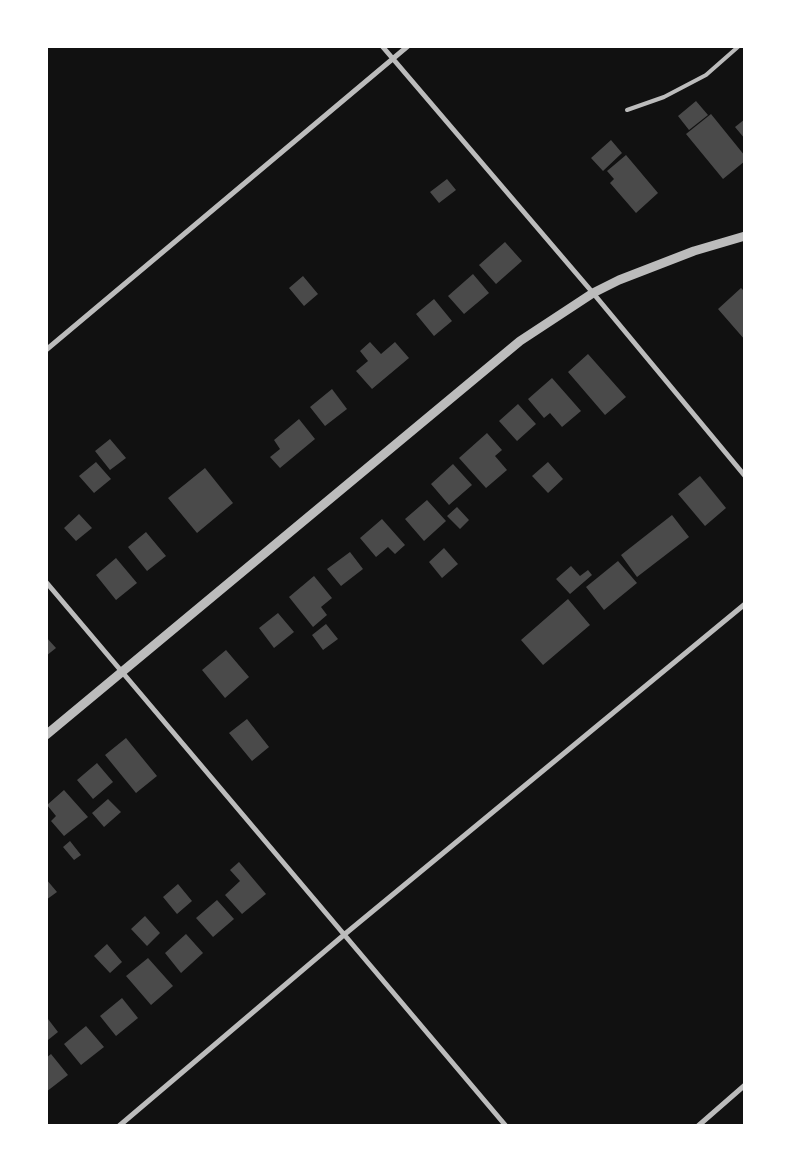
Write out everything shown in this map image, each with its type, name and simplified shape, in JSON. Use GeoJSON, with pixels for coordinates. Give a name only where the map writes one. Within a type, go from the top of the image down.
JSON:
{"type":"FeatureCollection","features":[{"type":"Feature","properties":{"kind":"street"},"geometry":{"type":"LineString","coordinates":[[382,46],[593,293],[745,476]]}},
{"type":"Feature","properties":{"kind":"street"},"geometry":{"type":"LineString","coordinates":[[46,350],[408,46]]}},
{"type":"Feature","properties":{"kind":"street"},"geometry":{"type":"LineString","coordinates":[[46,735],[500,356],[593,293],[661,263],[745,236]]}},
{"type":"Feature","properties":{"kind":"street"},"geometry":{"type":"LineString","coordinates":[[46,582],[506,1126]]}},
{"type":"Feature","properties":{"kind":"street"},"geometry":{"type":"LineString","coordinates":[[119,1126],[345,934],[745,604]]}},
{"type":"Feature","properties":{"kind":"street"},"geometry":{"type":"LineString","coordinates":[[698,1126],[745,1085]]}},
{"type":"Feature","properties":{"kind":"lane"},"geometry":{"type":"LineString","coordinates":[[626,110],[664,97],[706,74],[739,46]]}},
{"type":"Feature","properties":{"kind":"building"},"geometry":{"type":"Polygon","coordinates":[[[696,101],[708,115],[689,130],[678,116],[696,101]]]}},
{"type":"Feature","properties":{"kind":"building"},"geometry":{"type":"Polygon","coordinates":[[[711,114],[745,156],[745,161],[723,179],[686,134],[711,114]]]}},
{"type":"Feature","properties":{"kind":"building"},"geometry":{"type":"Polygon","coordinates":[[[745,119],[745,139],[735,127],[745,119]]]}},
{"type":"Feature","properties":{"kind":"building"},"geometry":{"type":"Polygon","coordinates":[[[611,140],[622,153],[603,171],[591,158],[611,140]]]}},
{"type":"Feature","properties":{"kind":"building"},"geometry":{"type":"Polygon","coordinates":[[[626,155],[658,193],[636,213],[610,183],[614,179],[607,171],[626,155]]]}},
{"type":"Feature","properties":{"kind":"building"},"geometry":{"type":"Polygon","coordinates":[[[447,179],[456,190],[439,203],[430,192],[447,179]]]}},
{"type":"Feature","properties":{"kind":"building"},"geometry":{"type":"Polygon","coordinates":[[[505,242],[522,261],[496,284],[479,265],[505,242]]]}},
{"type":"Feature","properties":{"kind":"building"},"geometry":{"type":"Polygon","coordinates":[[[473,274],[489,293],[464,314],[448,296],[473,274]]]}},
{"type":"Feature","properties":{"kind":"building"},"geometry":{"type":"Polygon","coordinates":[[[303,276],[318,294],[304,306],[289,288],[303,276]]]}},
{"type":"Feature","properties":{"kind":"building"},"geometry":{"type":"Polygon","coordinates":[[[741,288],[745,292],[745,340],[718,309],[741,288]]]}},
{"type":"Feature","properties":{"kind":"building"},"geometry":{"type":"Polygon","coordinates":[[[434,299],[452,321],[434,336],[416,314],[434,299]]]}},
{"type":"Feature","properties":{"kind":"building"},"geometry":{"type":"Polygon","coordinates":[[[370,342],[381,354],[395,342],[409,358],[372,389],[356,371],[368,361],[360,351],[370,342]]]}},
{"type":"Feature","properties":{"kind":"building"},"geometry":{"type":"Polygon","coordinates":[[[588,354],[626,397],[605,415],[568,372],[588,354]]]}},
{"type":"Feature","properties":{"kind":"building"},"geometry":{"type":"Polygon","coordinates":[[[552,378],[581,411],[562,427],[550,413],[544,418],[528,399],[552,378]]]}},
{"type":"Feature","properties":{"kind":"building"},"geometry":{"type":"Polygon","coordinates":[[[332,389],[347,409],[325,426],[310,407],[332,389]]]}},
{"type":"Feature","properties":{"kind":"building"},"geometry":{"type":"Polygon","coordinates":[[[518,404],[536,424],[517,441],[499,421],[518,404]]]}},
{"type":"Feature","properties":{"kind":"building"},"geometry":{"type":"Polygon","coordinates":[[[299,419],[315,439],[280,468],[270,457],[280,449],[274,440],[299,419]]]}},
{"type":"Feature","properties":{"kind":"building"},"geometry":{"type":"Polygon","coordinates":[[[487,433],[502,450],[495,456],[507,470],[486,488],[459,458],[487,433]]]}},
{"type":"Feature","properties":{"kind":"building"},"geometry":{"type":"Polygon","coordinates":[[[110,439],[126,458],[110,470],[95,451],[110,439]]]}},
{"type":"Feature","properties":{"kind":"building"},"geometry":{"type":"Polygon","coordinates":[[[96,462],[111,479],[94,493],[79,476],[96,462]]]}},
{"type":"Feature","properties":{"kind":"building"},"geometry":{"type":"Polygon","coordinates":[[[548,462],[563,479],[548,493],[532,476],[548,462]]]}},
{"type":"Feature","properties":{"kind":"building"},"geometry":{"type":"Polygon","coordinates":[[[453,464],[472,485],[449,505],[431,484],[453,464]]]}},
{"type":"Feature","properties":{"kind":"building"},"geometry":{"type":"Polygon","coordinates":[[[205,468],[233,503],[197,533],[168,498],[205,468]]]}},
{"type":"Feature","properties":{"kind":"building"},"geometry":{"type":"Polygon","coordinates":[[[700,476],[726,508],[705,526],[678,494],[700,476]]]}},
{"type":"Feature","properties":{"kind":"building"},"geometry":{"type":"Polygon","coordinates":[[[427,500],[446,521],[424,541],[405,519],[427,500]]]}},
{"type":"Feature","properties":{"kind":"building"},"geometry":{"type":"Polygon","coordinates":[[[457,507],[469,520],[460,529],[447,516],[457,507]]]}},
{"type":"Feature","properties":{"kind":"building"},"geometry":{"type":"Polygon","coordinates":[[[79,514],[92,528],[76,541],[64,528],[79,514]]]}},
{"type":"Feature","properties":{"kind":"building"},"geometry":{"type":"Polygon","coordinates":[[[672,515],[689,537],[637,577],[621,555],[672,515]]]}},
{"type":"Feature","properties":{"kind":"building"},"geometry":{"type":"Polygon","coordinates":[[[382,519],[405,545],[395,554],[388,547],[376,557],[360,538],[382,519]]]}},
{"type":"Feature","properties":{"kind":"building"},"geometry":{"type":"Polygon","coordinates":[[[146,532],[166,556],[147,571],[128,547],[146,532]]]}},
{"type":"Feature","properties":{"kind":"building"},"geometry":{"type":"Polygon","coordinates":[[[444,548],[458,564],[442,578],[429,562],[444,548]]]}},
{"type":"Feature","properties":{"kind":"building"},"geometry":{"type":"Polygon","coordinates":[[[350,552],[363,569],[341,586],[327,569],[350,552]]]}},
{"type":"Feature","properties":{"kind":"building"},"geometry":{"type":"Polygon","coordinates":[[[116,558],[137,583],[116,600],[96,575],[116,558]]]}},
{"type":"Feature","properties":{"kind":"building"},"geometry":{"type":"Polygon","coordinates":[[[618,561],[637,583],[604,610],[586,587],[618,561]]]}},
{"type":"Feature","properties":{"kind":"building"},"geometry":{"type":"Polygon","coordinates":[[[571,566],[580,576],[588,570],[592,575],[570,594],[556,579],[571,566]]]}},
{"type":"Feature","properties":{"kind":"building"},"geometry":{"type":"Polygon","coordinates":[[[314,576],[332,598],[321,607],[327,615],[313,627],[289,597],[314,576]]]}},
{"type":"Feature","properties":{"kind":"building"},"geometry":{"type":"Polygon","coordinates":[[[568,599],[590,625],[543,665],[521,640],[568,599]]]}},
{"type":"Feature","properties":{"kind":"building"},"geometry":{"type":"Polygon","coordinates":[[[278,613],[294,632],[274,648],[259,628],[278,613]]]}},
{"type":"Feature","properties":{"kind":"building"},"geometry":{"type":"Polygon","coordinates":[[[326,624],[338,639],[323,650],[312,635],[326,624]]]}},
{"type":"Feature","properties":{"kind":"building"},"geometry":{"type":"Polygon","coordinates":[[[46,637],[56,648],[46,656],[46,637]]]}},
{"type":"Feature","properties":{"kind":"building"},"geometry":{"type":"Polygon","coordinates":[[[226,650],[249,677],[225,698],[202,670],[226,650]]]}},
{"type":"Feature","properties":{"kind":"building"},"geometry":{"type":"Polygon","coordinates":[[[247,719],[269,747],[252,761],[229,733],[247,719]]]}},
{"type":"Feature","properties":{"kind":"building"},"geometry":{"type":"Polygon","coordinates":[[[126,738],[157,776],[136,793],[105,755],[126,738]]]}},
{"type":"Feature","properties":{"kind":"building"},"geometry":{"type":"Polygon","coordinates":[[[97,763],[113,782],[93,799],[77,780],[97,763]]]}},
{"type":"Feature","properties":{"kind":"building"},"geometry":{"type":"Polygon","coordinates":[[[64,790],[88,817],[64,836],[51,821],[56,816],[47,805],[64,790]]]}},
{"type":"Feature","properties":{"kind":"building"},"geometry":{"type":"Polygon","coordinates":[[[108,799],[121,812],[104,827],[92,813],[108,799]]]}},
{"type":"Feature","properties":{"kind":"building"},"geometry":{"type":"Polygon","coordinates":[[[70,841],[81,855],[74,860],[63,847],[70,841]]]}},
{"type":"Feature","properties":{"kind":"building"},"geometry":{"type":"Polygon","coordinates":[[[239,862],[266,894],[242,914],[225,895],[240,881],[230,870],[239,862]]]}},
{"type":"Feature","properties":{"kind":"building"},"geometry":{"type":"Polygon","coordinates":[[[46,879],[57,892],[46,900],[46,879]]]}},
{"type":"Feature","properties":{"kind":"building"},"geometry":{"type":"Polygon","coordinates":[[[178,884],[192,901],[177,914],[163,897],[178,884]]]}},
{"type":"Feature","properties":{"kind":"building"},"geometry":{"type":"Polygon","coordinates":[[[217,900],[234,919],[213,937],[196,918],[217,900]]]}},
{"type":"Feature","properties":{"kind":"building"},"geometry":{"type":"Polygon","coordinates":[[[145,916],[160,933],[147,946],[131,929],[145,916]]]}},
{"type":"Feature","properties":{"kind":"building"},"geometry":{"type":"Polygon","coordinates":[[[186,934],[203,953],[181,973],[165,953],[186,934]]]}},
{"type":"Feature","properties":{"kind":"building"},"geometry":{"type":"Polygon","coordinates":[[[107,944],[122,962],[110,973],[94,956],[107,944]]]}},
{"type":"Feature","properties":{"kind":"building"},"geometry":{"type":"Polygon","coordinates":[[[148,958],[173,986],[151,1005],[126,976],[148,958]]]}},
{"type":"Feature","properties":{"kind":"building"},"geometry":{"type":"Polygon","coordinates":[[[122,998],[138,1018],[116,1036],[100,1016],[122,998]]]}},
{"type":"Feature","properties":{"kind":"building"},"geometry":{"type":"Polygon","coordinates":[[[48,1019],[58,1032],[48,1040],[46,1037],[48,1019]]]}},
{"type":"Feature","properties":{"kind":"building"},"geometry":{"type":"Polygon","coordinates":[[[86,1026],[104,1047],[81,1065],[64,1044],[86,1026]]]}},
{"type":"Feature","properties":{"kind":"building"},"geometry":{"type":"Polygon","coordinates":[[[51,1054],[68,1075],[46,1092],[46,1058],[51,1054]]]}}]}
